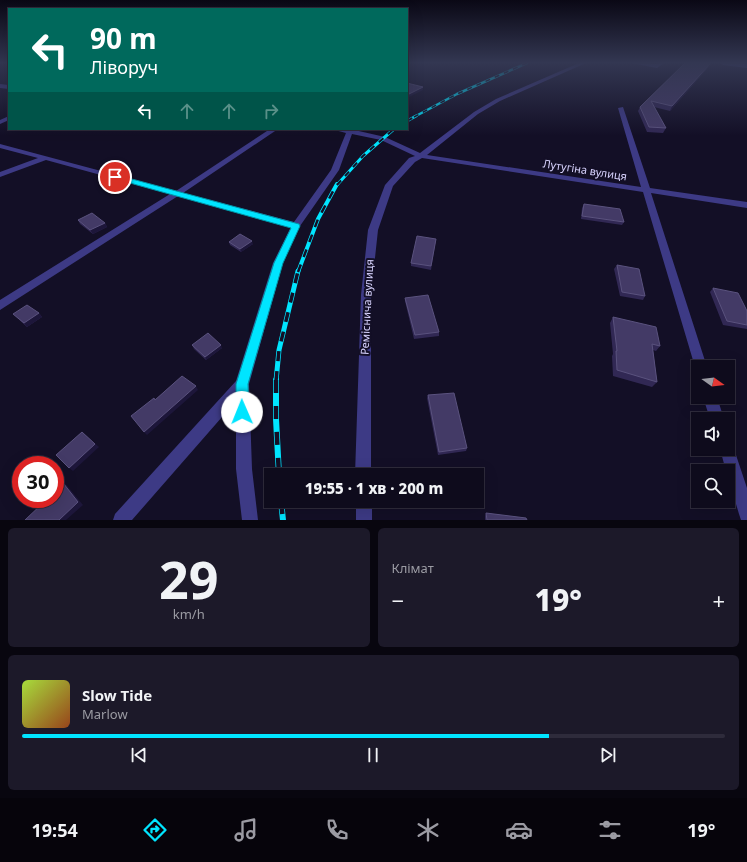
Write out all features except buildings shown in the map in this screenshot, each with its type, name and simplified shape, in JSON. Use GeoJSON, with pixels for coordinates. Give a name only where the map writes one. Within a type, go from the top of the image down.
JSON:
{"type":"FeatureCollection","features":[{"type":"Feature","properties":{"kind":"street","name":"Реміснича вулиця"},"geometry":{"type":"LineString","coordinates":[[363,468],[366,296],[373,230],[389,185],[412,160],[420,156],[454,129],[498,100],[527,87]]}},
{"type":"Feature","properties":{"kind":"street"},"geometry":{"type":"LineString","coordinates":[[621,108],[645,191],[699,360]]}},
{"type":"Feature","properties":{"kind":"street"},"geometry":{"type":"LineString","coordinates":[[0,306],[273,130]]}},
{"type":"Feature","properties":{"kind":"street","name":"Лутугіна вулиця"},"geometry":{"type":"LineString","coordinates":[[342,130],[383,138],[420,156],[645,191],[747,205]]}},
{"type":"Feature","properties":{"kind":"street"},"geometry":{"type":"LineString","coordinates":[[250,520],[244,469],[242,384],[278,263],[296,226],[335,170],[350,131]]}},
{"type":"Feature","properties":{"kind":"street"},"geometry":{"type":"LineString","coordinates":[[0,146],[296,226]]}},
{"type":"Feature","properties":{"kind":"street"},"geometry":{"type":"LineString","coordinates":[[0,175],[46,158]]}},
{"type":"Feature","properties":{"kind":"street"},"geometry":{"type":"LineString","coordinates":[[121,520],[242,384]]}},
{"type":"Feature","properties":{"kind":"street"},"geometry":{"type":"LineString","coordinates":[[728,456],[747,514]]}},
{"type":"Feature","properties":{"kind":"street"},"geometry":{"type":"LineString","coordinates":[[364,508],[364,520]]}},
{"type":"Feature","properties":{"kind":"railway"},"geometry":{"type":"LineString","coordinates":[[414,117],[472,87]]}},
{"type":"Feature","properties":{"kind":"railway"},"geometry":{"type":"LineString","coordinates":[[408,120],[416,116]]}},
{"type":"Feature","properties":{"kind":"railway"},"geometry":{"type":"LineString","coordinates":[[337,185],[363,156],[393,130]]}},
{"type":"Feature","properties":{"kind":"railway"},"geometry":{"type":"LineString","coordinates":[[298,272],[318,219],[337,184]]}},
{"type":"Feature","properties":{"kind":"railway"},"geometry":{"type":"LineString","coordinates":[[276,381],[279,350],[298,271]]}},
{"type":"Feature","properties":{"kind":"railway"},"geometry":{"type":"LineString","coordinates":[[276,381],[279,468]]}},
{"type":"Feature","properties":{"kind":"railway"},"geometry":{"type":"LineString","coordinates":[[282,508],[283,520]]}},
{"type":"Feature","properties":{"kind":"route"},"geometry":{"type":"LineString","coordinates":[[115,177],[296,226],[278,263],[242,384],[242,412]]}}]}
